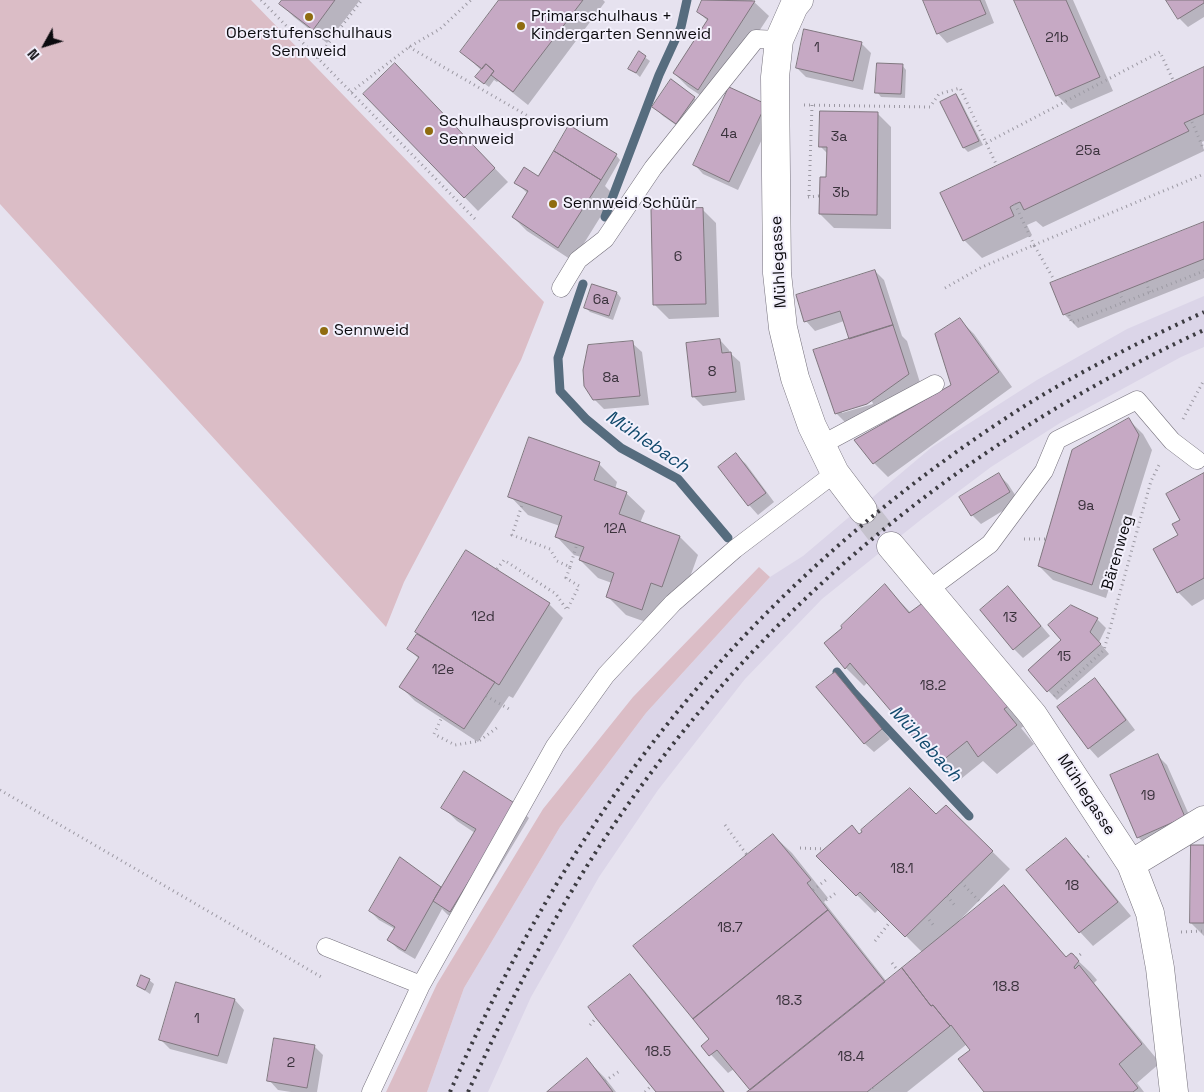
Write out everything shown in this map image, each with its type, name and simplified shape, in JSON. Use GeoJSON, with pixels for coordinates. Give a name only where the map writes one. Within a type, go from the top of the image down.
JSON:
{"type":"FeatureCollection","features":[{"type":"Feature","properties":{"kind":"street","name":"Mühlegasse"},"geometry":{"type":"LineString","coordinates":[[799,0],[794,6],[779,40],[775,77],[777,273],[783,328],[795,378],[812,426],[835,473],[863,510]]}},
{"type":"Feature","properties":{"kind":"street","name":"Mühlegasse"},"geometry":{"type":"LineString","coordinates":[[892,546],[1033,714],[1131,864],[1150,913],[1160,968],[1174,1092]]}},
{"type":"Feature","properties":{"kind":"street"},"geometry":{"type":"LineString","coordinates":[[1131,864],[1204,820]]}},
{"type":"Feature","properties":{"kind":"lane"},"geometry":{"type":"LineString","coordinates":[[561,288],[578,260],[605,239],[653,168],[756,39],[779,40]]}},
{"type":"Feature","properties":{"kind":"lane"},"geometry":{"type":"LineString","coordinates":[[821,445],[935,384]]}},
{"type":"Feature","properties":{"kind":"lane"},"geometry":{"type":"LineString","coordinates":[[928,590],[990,544],[1044,472],[1057,440],[1137,400],[1172,440],[1197,460]]}},
{"type":"Feature","properties":{"kind":"lane"},"geometry":{"type":"LineString","coordinates":[[371,1092],[421,985],[555,746],[606,676],[673,603],[735,549],[835,473]]}},
{"type":"Feature","properties":{"kind":"lane"},"geometry":{"type":"LineString","coordinates":[[326,947],[421,985]]}},
{"type":"Feature","properties":{"kind":"path"},"geometry":{"type":"LineString","coordinates":[[261,0],[475,220]]}},
{"type":"Feature","properties":{"kind":"path"},"geometry":{"type":"LineString","coordinates":[[317,58],[362,0]]}},
{"type":"Feature","properties":{"kind":"path"},"geometry":{"type":"LineString","coordinates":[[351,92],[409,47],[440,30],[471,0]]}},
{"type":"Feature","properties":{"kind":"path"},"geometry":{"type":"LineString","coordinates":[[409,47],[545,126]]}},
{"type":"Feature","properties":{"kind":"path"},"geometry":{"type":"LineString","coordinates":[[986,143],[1160,52],[1173,80]]}},
{"type":"Feature","properties":{"kind":"path"},"geometry":{"type":"LineString","coordinates":[[776,105],[930,107],[939,94],[960,88],[997,166]]}},
{"type":"Feature","properties":{"kind":"path"},"geometry":{"type":"LineString","coordinates":[[812,106],[811,196],[819,196]]}},
{"type":"Feature","properties":{"kind":"path"},"geometry":{"type":"LineString","coordinates":[[1192,122],[1204,150]]}},
{"type":"Feature","properties":{"kind":"path"},"geometry":{"type":"LineString","coordinates":[[945,288],[982,267],[1204,174]]}},
{"type":"Feature","properties":{"kind":"path"},"geometry":{"type":"LineString","coordinates":[[1015,204],[1034,245],[1053,278]]}},
{"type":"Feature","properties":{"kind":"path"},"geometry":{"type":"LineString","coordinates":[[1069,315],[1072,323],[1204,271]]}},
{"type":"Feature","properties":{"kind":"path"},"geometry":{"type":"LineString","coordinates":[[1146,282],[1150,292]]}},
{"type":"Feature","properties":{"kind":"path"},"geometry":{"type":"LineString","coordinates":[[1119,292],[1124,302]]}},
{"type":"Feature","properties":{"kind":"path","name":"Bärenweg"},"geometry":{"type":"LineString","coordinates":[[1033,714],[1104,650],[1151,482],[1204,380]]}},
{"type":"Feature","properties":{"kind":"path"},"geometry":{"type":"LineString","coordinates":[[523,502],[512,534],[550,549],[557,561],[570,567]]}},
{"type":"Feature","properties":{"kind":"path"},"geometry":{"type":"LineString","coordinates":[[497,569],[504,560],[556,594],[567,610],[579,586],[566,578],[577,544]]}},
{"type":"Feature","properties":{"kind":"path"},"geometry":{"type":"LineString","coordinates":[[486,696],[509,709]]}},
{"type":"Feature","properties":{"kind":"path"},"geometry":{"type":"LineString","coordinates":[[443,715],[434,734],[455,745],[479,742],[498,727]]}},
{"type":"Feature","properties":{"kind":"path"},"geometry":{"type":"LineString","coordinates":[[0,790],[323,978]]}},
{"type":"Feature","properties":{"kind":"path"},"geometry":{"type":"LineString","coordinates":[[725,825],[747,855]]}},
{"type":"Feature","properties":{"kind":"path"},"geometry":{"type":"LineString","coordinates":[[800,848],[825,849]]}},
{"type":"Feature","properties":{"kind":"path"},"geometry":{"type":"LineString","coordinates":[[1084,860],[1091,854]]}},
{"type":"Feature","properties":{"kind":"path"},"geometry":{"type":"LineString","coordinates":[[813,890],[826,880]]}},
{"type":"Feature","properties":{"kind":"path"},"geometry":{"type":"LineString","coordinates":[[961,882],[982,903]]}},
{"type":"Feature","properties":{"kind":"path"},"geometry":{"type":"LineString","coordinates":[[822,902],[836,893]]}},
{"type":"Feature","properties":{"kind":"path"},"geometry":{"type":"LineString","coordinates":[[947,896],[956,907]]}},
{"type":"Feature","properties":{"kind":"path"},"geometry":{"type":"LineString","coordinates":[[926,916],[934,926]]}},
{"type":"Feature","properties":{"kind":"path"},"geometry":{"type":"LineString","coordinates":[[875,941],[890,922]]}},
{"type":"Feature","properties":{"kind":"path"},"geometry":{"type":"LineString","coordinates":[[1178,932],[1204,931]]}},
{"type":"Feature","properties":{"kind":"path"},"geometry":{"type":"LineString","coordinates":[[1076,958],[1082,953]]}},
{"type":"Feature","properties":{"kind":"path"},"geometry":{"type":"LineString","coordinates":[[892,963],[898,971]]}},
{"type":"Feature","properties":{"kind":"path"},"geometry":{"type":"LineString","coordinates":[[590,1025],[596,1018]]}},
{"type":"Feature","properties":{"kind":"path"},"geometry":{"type":"LineString","coordinates":[[605,1081],[621,1070]]}},
{"type":"Feature","properties":{"kind":"path"},"geometry":{"type":"LineString","coordinates":[[645,1092],[651,1086]]}},
{"type":"Feature","properties":{"kind":"shaded area","name":"Sennweid"},"geometry":{"type":"Polygon","coordinates":[[[0,0],[251,0],[544,302],[521,360],[404,582],[386,627],[0,204],[0,0]]]}},
{"type":"Feature","properties":{"kind":"shaded area"},"geometry":{"type":"Polygon","coordinates":[[[1204,296],[1204,347],[1181,357],[1060,423],[991,467],[923,518],[822,599],[745,679],[658,790],[599,877],[531,997],[488,1092],[427,1092],[464,988],[560,827],[646,713],[770,577],[803,556],[932,447],[1037,380],[1127,329],[1204,296]]]}},
{"type":"Feature","properties":{"kind":"shaded area"},"geometry":{"type":"Polygon","coordinates":[[[759,567],[770,577],[646,713],[560,827],[464,988],[427,1092],[386,1092],[437,984],[543,809],[633,697],[759,567]]]}},
{"type":"Feature","properties":{"kind":"building","name":"Oberstufenschulhaus Sennweid"},"geometry":{"type":"Polygon","coordinates":[[[282,0],[335,0],[313,30],[279,4],[282,0]]]}},
{"type":"Feature","properties":{"kind":"building","name":"Primarschulhaus + Kindergarten Sennweid"},"geometry":{"type":"Polygon","coordinates":[[[499,0],[583,0],[513,92],[491,75],[494,71],[486,64],[482,69],[460,52],[499,0]]]}},
{"type":"Feature","properties":{"kind":"building"},"geometry":{"type":"Polygon","coordinates":[[[702,0],[755,1],[698,90],[673,73],[708,19],[697,12],[702,0]]]}},
{"type":"Feature","properties":{"kind":"building"},"geometry":{"type":"Polygon","coordinates":[[[923,0],[980,0],[986,14],[937,34],[923,0]]]}},
{"type":"Feature","properties":{"kind":"building"},"geometry":{"type":"Polygon","coordinates":[[[1014,0],[1066,0],[1100,77],[1056,96],[1014,0]]]}},
{"type":"Feature","properties":{"kind":"building"},"geometry":{"type":"Polygon","coordinates":[[[1166,0],[1204,0],[1204,3],[1178,19],[1166,0]]]}},
{"type":"Feature","properties":{"kind":"building"},"geometry":{"type":"Polygon","coordinates":[[[804,29],[862,42],[853,81],[796,68],[804,29]]]}},
{"type":"Feature","properties":{"kind":"building"},"geometry":{"type":"Polygon","coordinates":[[[639,51],[646,56],[636,73],[628,69],[639,51]]]}},
{"type":"Feature","properties":{"kind":"building","name":"Schulhausprovisorium Sennweid"},"geometry":{"type":"Polygon","coordinates":[[[395,63],[495,168],[464,198],[363,94],[395,63]]]}},
{"type":"Feature","properties":{"kind":"building"},"geometry":{"type":"Polygon","coordinates":[[[877,63],[903,64],[901,94],[875,93],[877,63]]]}},
{"type":"Feature","properties":{"kind":"building"},"geometry":{"type":"Polygon","coordinates":[[[486,64],[494,71],[484,84],[475,77],[486,64]]]}},
{"type":"Feature","properties":{"kind":"building"},"geometry":{"type":"Polygon","coordinates":[[[1204,67],[1204,114],[1184,123],[1189,131],[1024,210],[1020,202],[1015,204],[1010,207],[1014,216],[963,241],[940,193],[1204,67]]]}},
{"type":"Feature","properties":{"kind":"building"},"geometry":{"type":"Polygon","coordinates":[[[671,79],[695,97],[676,124],[652,107],[671,79]]]}},
{"type":"Feature","properties":{"kind":"building"},"geometry":{"type":"Polygon","coordinates":[[[729,87],[766,104],[729,182],[693,165],[729,87]]]}},
{"type":"Feature","properties":{"kind":"building"},"geometry":{"type":"Polygon","coordinates":[[[956,94],[979,141],[963,148],[940,102],[956,94]]]}},
{"type":"Feature","properties":{"kind":"building"},"geometry":{"type":"Polygon","coordinates":[[[820,111],[878,112],[877,215],[819,214],[820,177],[826,177],[827,147],[819,147],[820,111]]]}},
{"type":"Feature","properties":{"kind":"building"},"geometry":{"type":"Polygon","coordinates":[[[569,125],[617,154],[601,180],[554,151],[569,125]]]}},
{"type":"Feature","properties":{"kind":"building","name":"Sennweid Schüür"},"geometry":{"type":"Polygon","coordinates":[[[554,151],[601,180],[558,248],[512,217],[528,191],[514,183],[524,167],[538,176],[554,151]]]}},
{"type":"Feature","properties":{"kind":"building"},"geometry":{"type":"Polygon","coordinates":[[[703,208],[706,304],[653,305],[651,209],[703,208]]]}},
{"type":"Feature","properties":{"kind":"building"},"geometry":{"type":"Polygon","coordinates":[[[1204,222],[1204,259],[1063,315],[1050,283],[1204,222]]]}},
{"type":"Feature","properties":{"kind":"building"},"geometry":{"type":"Polygon","coordinates":[[[875,270],[893,325],[849,339],[840,311],[804,322],[796,295],[875,270]]]}},
{"type":"Feature","properties":{"kind":"building"},"geometry":{"type":"Polygon","coordinates":[[[592,284],[617,292],[609,316],[584,308],[592,284]]]}},
{"type":"Feature","properties":{"kind":"building"},"geometry":{"type":"Polygon","coordinates":[[[960,318],[999,372],[873,464],[854,440],[951,385],[935,334],[960,318]]]}},
{"type":"Feature","properties":{"kind":"building"},"geometry":{"type":"Polygon","coordinates":[[[893,325],[909,374],[867,404],[835,414],[813,350],[893,325]]]}},
{"type":"Feature","properties":{"kind":"building"},"geometry":{"type":"Polygon","coordinates":[[[720,339],[722,353],[731,352],[736,392],[692,397],[686,343],[720,339]]]}},
{"type":"Feature","properties":{"kind":"building"},"geometry":{"type":"Polygon","coordinates":[[[633,341],[640,396],[593,400],[584,386],[583,370],[588,345],[633,341]]]}},
{"type":"Feature","properties":{"kind":"building"},"geometry":{"type":"Polygon","coordinates":[[[1129,418],[1139,435],[1092,585],[1038,566],[1072,450],[1129,418]]]}},
{"type":"Feature","properties":{"kind":"building"},"geometry":{"type":"Polygon","coordinates":[[[529,437],[600,462],[594,480],[627,492],[619,514],[680,536],[662,587],[651,583],[642,610],[606,597],[614,573],[579,560],[584,547],[555,537],[562,516],[508,497],[529,437]]]}},
{"type":"Feature","properties":{"kind":"building"},"geometry":{"type":"Polygon","coordinates":[[[736,453],[766,493],[748,506],[718,467],[736,453]]]}},
{"type":"Feature","properties":{"kind":"building"},"geometry":{"type":"Polygon","coordinates":[[[999,473],[1010,492],[971,516],[959,497],[999,473]]]}},
{"type":"Feature","properties":{"kind":"building"},"geometry":{"type":"Polygon","coordinates":[[[1204,473],[1204,578],[1177,593],[1153,549],[1178,535],[1172,524],[1180,520],[1166,494],[1204,473]]]}},
{"type":"Feature","properties":{"kind":"building"},"geometry":{"type":"Polygon","coordinates":[[[466,550],[550,603],[499,685],[415,632],[466,550]]]}},
{"type":"Feature","properties":{"kind":"building"},"geometry":{"type":"Polygon","coordinates":[[[885,584],[909,613],[924,602],[1011,704],[1004,709],[1017,725],[978,757],[967,741],[937,765],[850,663],[845,669],[824,643],[842,628],[841,626],[885,584]]]}},
{"type":"Feature","properties":{"kind":"building"},"geometry":{"type":"Polygon","coordinates":[[[1008,586],[1041,626],[1013,650],[980,610],[1008,586]]]}},
{"type":"Feature","properties":{"kind":"building"},"geometry":{"type":"Polygon","coordinates":[[[1071,605],[1098,618],[1090,632],[1101,644],[1047,692],[1028,670],[1061,640],[1048,625],[1071,605]]]}},
{"type":"Feature","properties":{"kind":"building"},"geometry":{"type":"Polygon","coordinates":[[[417,634],[495,682],[464,729],[399,687],[419,657],[407,649],[417,634]]]}},
{"type":"Feature","properties":{"kind":"building"},"geometry":{"type":"Polygon","coordinates":[[[835,672],[882,729],[864,744],[816,687],[835,672]]]}},
{"type":"Feature","properties":{"kind":"building"},"geometry":{"type":"Polygon","coordinates":[[[1095,678],[1126,720],[1088,749],[1057,707],[1095,678]]]}},
{"type":"Feature","properties":{"kind":"building"},"geometry":{"type":"Polygon","coordinates":[[[1158,754],[1185,817],[1137,838],[1110,775],[1158,754]]]}},
{"type":"Feature","properties":{"kind":"building"},"geometry":{"type":"Polygon","coordinates":[[[464,771],[516,804],[450,912],[433,901],[476,829],[441,808],[464,771]]]}},
{"type":"Feature","properties":{"kind":"building"},"geometry":{"type":"Polygon","coordinates":[[[910,788],[936,814],[946,805],[993,851],[905,937],[860,892],[856,896],[816,856],[852,825],[859,834],[862,832],[861,830],[910,788]]]}},
{"type":"Feature","properties":{"kind":"building"},"geometry":{"type":"Polygon","coordinates":[[[773,834],[811,880],[807,883],[828,910],[693,1019],[633,946],[773,834]]]}},
{"type":"Feature","properties":{"kind":"building"},"geometry":{"type":"Polygon","coordinates":[[[1066,838],[1118,902],[1079,933],[1026,870],[1066,838]]]}},
{"type":"Feature","properties":{"kind":"building"},"geometry":{"type":"Polygon","coordinates":[[[1191,845],[1204,845],[1204,923],[1190,923],[1191,845]]]}},
{"type":"Feature","properties":{"kind":"building"},"geometry":{"type":"Polygon","coordinates":[[[400,857],[441,887],[405,951],[387,940],[395,927],[369,911],[400,857]]]}},
{"type":"Feature","properties":{"kind":"building"},"geometry":{"type":"Polygon","coordinates":[[[1004,885],[1066,957],[1071,953],[1073,954],[1079,961],[1074,967],[1075,969],[1079,965],[1142,1044],[1119,1064],[1138,1088],[1133,1092],[984,1092],[958,1059],[970,1050],[951,1025],[933,1005],[931,1006],[902,968],[1004,885]]]}},
{"type":"Feature","properties":{"kind":"building"},"geometry":{"type":"Polygon","coordinates":[[[828,910],[885,982],[750,1090],[717,1050],[709,1056],[701,1046],[709,1039],[693,1019],[828,910]]]}},
{"type":"Feature","properties":{"kind":"building"},"geometry":{"type":"Polygon","coordinates":[[[902,968],[931,1006],[933,1005],[950,1026],[867,1092],[747,1092],[902,968]]]}},
{"type":"Feature","properties":{"kind":"building"},"geometry":{"type":"Polygon","coordinates":[[[630,974],[724,1092],[656,1092],[596,1018],[588,1007],[630,974]]]}},
{"type":"Feature","properties":{"kind":"building"},"geometry":{"type":"Polygon","coordinates":[[[141,975],[150,979],[145,990],[137,986],[141,975]]]}},
{"type":"Feature","properties":{"kind":"building"},"geometry":{"type":"Polygon","coordinates":[[[176,982],[235,999],[218,1056],[159,1040],[176,982]]]}},
{"type":"Feature","properties":{"kind":"building"},"geometry":{"type":"Polygon","coordinates":[[[274,1038],[315,1045],[307,1088],[267,1081],[274,1038]]]}},
{"type":"Feature","properties":{"kind":"building"},"geometry":{"type":"Polygon","coordinates":[[[587,1058],[613,1092],[547,1092],[587,1058]]]}},
{"type":"Feature","properties":{"kind":"waterway","name":"Mühlebach"},"geometry":{"type":"LineString","coordinates":[[605,217],[659,75],[681,27],[687,0]]}},
{"type":"Feature","properties":{"kind":"waterway","name":"Mühlebach"},"geometry":{"type":"LineString","coordinates":[[583,284],[558,358],[560,391],[586,419],[621,448],[678,479],[728,538]]}},
{"type":"Feature","properties":{"kind":"waterway","name":"Mühlebach"},"geometry":{"type":"LineString","coordinates":[[837,672],[853,692],[969,816]]}},
{"type":"Feature","properties":{"kind":"tunnel"},"geometry":{"type":"LineString","coordinates":[[863,510],[891,546]]}},
{"type":"Feature","properties":{"kind":"railway"},"geometry":{"type":"LineString","coordinates":[[450,1092],[499,988],[575,854],[639,760],[686,701],[736,645],[789,591],[845,540],[903,492],[963,447],[1026,405],[1069,380],[1204,312]]}},
{"type":"Feature","properties":{"kind":"railway"},"geometry":{"type":"LineString","coordinates":[[468,1092],[534,957],[590,860],[670,748],[733,673],[801,603],[873,538],[950,479],[1030,424],[1115,374],[1204,330]]}},
{"type":"Feature","properties":{"kind":"place","name":"Oberstufenschulhaus Sennweid"},"geometry":{"type":"Point","coordinates":[309,17]}},
{"type":"Feature","properties":{"kind":"place","name":"Primarschulhaus + Kindergarten Sennweid"},"geometry":{"type":"Point","coordinates":[521,26]}},
{"type":"Feature","properties":{"kind":"place","name":"Schulhausprovisorium Sennweid"},"geometry":{"type":"Point","coordinates":[429,131]}},
{"type":"Feature","properties":{"kind":"place","name":"Sennweid Schüür"},"geometry":{"type":"Point","coordinates":[553,204]}},
{"type":"Feature","properties":{"kind":"place","name":"Sennweid"},"geometry":{"type":"Point","coordinates":[324,331]}}]}
